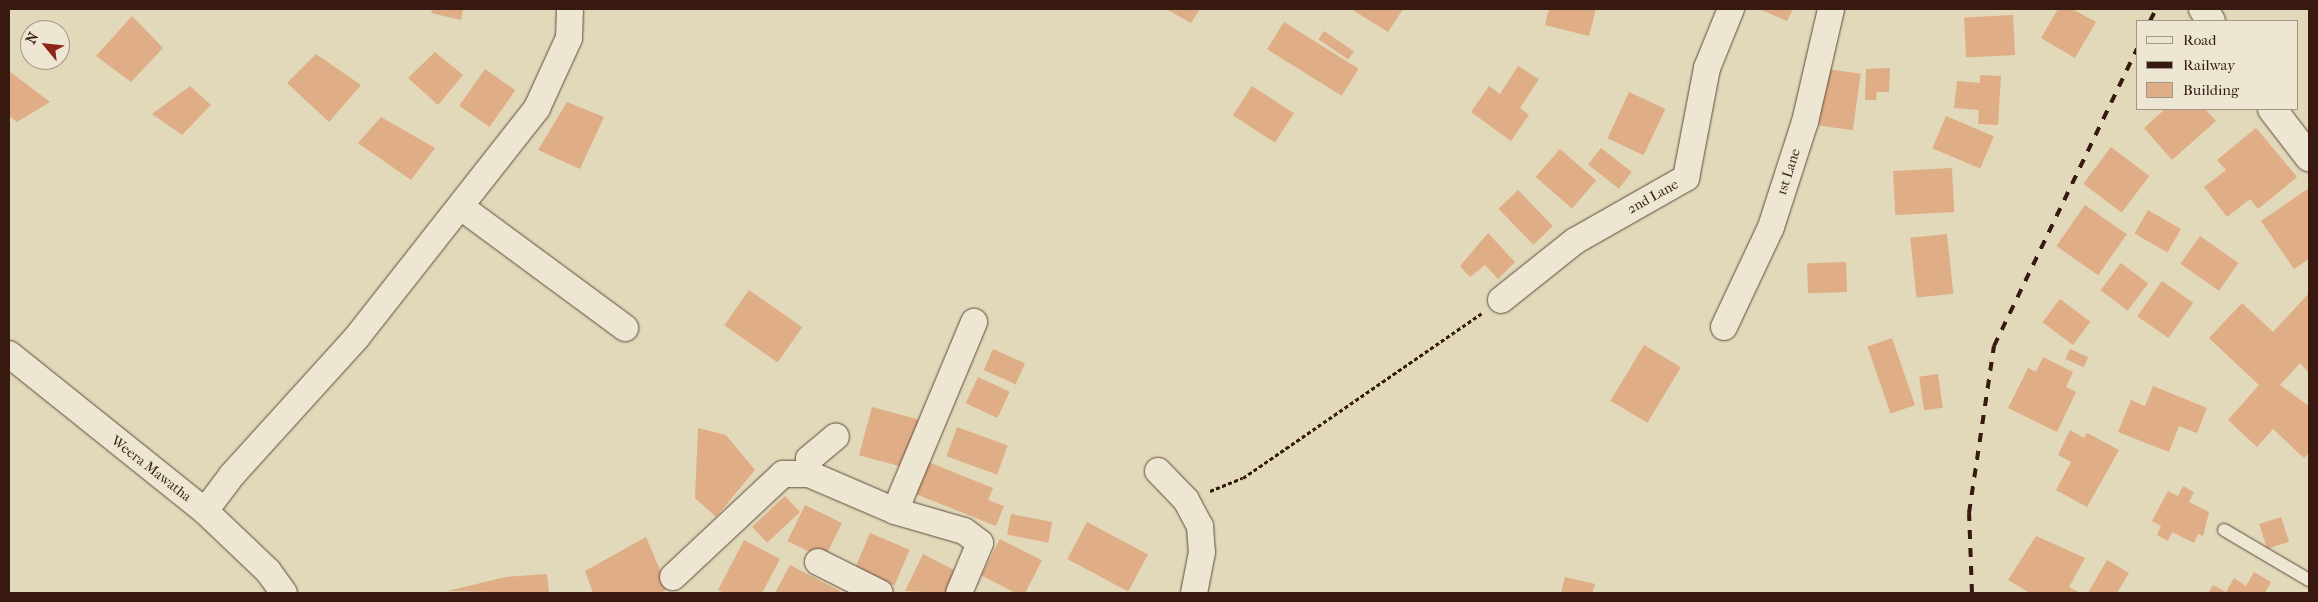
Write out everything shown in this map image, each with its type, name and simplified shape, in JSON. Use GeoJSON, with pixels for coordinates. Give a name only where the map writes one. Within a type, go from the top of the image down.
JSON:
{"type":"FeatureCollection","features":[{"type":"Feature","properties":{"kind":"street"},"geometry":{"type":"LineString","coordinates":[[205,511],[232,475],[357,337],[537,108],[570,38],[570,9]]}},
{"type":"Feature","properties":{"kind":"street","name":"2nd Lane"},"geometry":{"type":"LineString","coordinates":[[1501,300],[1575,241],[1686,178],[1707,68],[1731,9]]}},
{"type":"Feature","properties":{"kind":"street","name":"1st Lane"},"geometry":{"type":"LineString","coordinates":[[1724,327],[1770,227],[1805,122],[1830,9]]}},
{"type":"Feature","properties":{"kind":"street"},"geometry":{"type":"LineString","coordinates":[[2202,9],[2210,20]]}},
{"type":"Feature","properties":{"kind":"street"},"geometry":{"type":"LineString","coordinates":[[2273,110],[2309,157]]}},
{"type":"Feature","properties":{"kind":"street"},"geometry":{"type":"LineString","coordinates":[[461,207],[625,328]]}},
{"type":"Feature","properties":{"kind":"street"},"geometry":{"type":"LineString","coordinates":[[895,511],[974,322]]}},
{"type":"Feature","properties":{"kind":"street","name":"Weera Mawatha"},"geometry":{"type":"LineString","coordinates":[[9,354],[205,511],[268,571],[284,593]]}},
{"type":"Feature","properties":{"kind":"street"},"geometry":{"type":"LineString","coordinates":[[809,474],[809,460],[836,436]]}},
{"type":"Feature","properties":{"kind":"street"},"geometry":{"type":"LineString","coordinates":[[1158,471],[1186,500],[1200,526],[1202,552],[1194,593]]}},
{"type":"Feature","properties":{"kind":"street"},"geometry":{"type":"LineString","coordinates":[[673,577],[783,474],[809,474],[895,511],[964,530],[980,543],[959,593]]}},
{"type":"Feature","properties":{"kind":"street"},"geometry":{"type":"LineString","coordinates":[[818,562],[880,593]]}},
{"type":"Feature","properties":{"kind":"lane"},"geometry":{"type":"LineString","coordinates":[[2224,530],[2309,580]]}},
{"type":"Feature","properties":{"kind":"path"},"geometry":{"type":"LineString","coordinates":[[1186,500],[1242,478],[1501,300]]}},
{"type":"Feature","properties":{"kind":"building"},"geometry":{"type":"Polygon","coordinates":[[[433,9],[463,9],[461,20],[431,13],[433,9]]]}},
{"type":"Feature","properties":{"kind":"building"},"geometry":{"type":"Polygon","coordinates":[[[1166,9],[1200,9],[1191,23],[1166,9]]]}},
{"type":"Feature","properties":{"kind":"building"},"geometry":{"type":"Polygon","coordinates":[[[1351,9],[1403,9],[1388,32],[1351,9]]]}},
{"type":"Feature","properties":{"kind":"building"},"geometry":{"type":"Polygon","coordinates":[[[1549,9],[1596,9],[1589,36],[1545,25],[1549,9]]]}},
{"type":"Feature","properties":{"kind":"building"},"geometry":{"type":"Polygon","coordinates":[[[1759,9],[1793,9],[1787,21],[1759,9]]]}},
{"type":"Feature","properties":{"kind":"building"},"geometry":{"type":"Polygon","coordinates":[[[2058,9],[2072,9],[2096,22],[2075,58],[2041,38],[2058,9]]]}},
{"type":"Feature","properties":{"kind":"building"},"geometry":{"type":"Polygon","coordinates":[[[2013,15],[2015,55],[1966,58],[1964,18],[2013,15]]]}},
{"type":"Feature","properties":{"kind":"building"},"geometry":{"type":"Polygon","coordinates":[[[132,16],[163,48],[131,82],[96,56],[132,16]]]}},
{"type":"Feature","properties":{"kind":"building"},"geometry":{"type":"Polygon","coordinates":[[[1284,22],[1359,69],[1342,96],[1267,49],[1284,22]]]}},
{"type":"Feature","properties":{"kind":"building"},"geometry":{"type":"Polygon","coordinates":[[[1324,31],[1354,51],[1348,59],[1318,39],[1324,31]]]}},
{"type":"Feature","properties":{"kind":"building"},"geometry":{"type":"Polygon","coordinates":[[[435,52],[463,75],[438,105],[408,78],[435,52]]]}},
{"type":"Feature","properties":{"kind":"building"},"geometry":{"type":"Polygon","coordinates":[[[316,54],[361,85],[329,122],[287,83],[316,54]]]}},
{"type":"Feature","properties":{"kind":"building"},"geometry":{"type":"Polygon","coordinates":[[[1518,66],[1539,79],[1520,108],[1529,115],[1511,141],[1471,112],[1489,86],[1500,94],[1518,66]]]}},
{"type":"Feature","properties":{"kind":"building"},"geometry":{"type":"Polygon","coordinates":[[[1890,68],[1889,92],[1877,92],[1876,100],[1865,100],[1866,69],[1890,68]]]}},
{"type":"Feature","properties":{"kind":"building"},"geometry":{"type":"Polygon","coordinates":[[[485,69],[515,90],[489,127],[459,106],[485,69]]]}},
{"type":"Feature","properties":{"kind":"building"},"geometry":{"type":"Polygon","coordinates":[[[1827,69],[1861,74],[1853,130],[1819,125],[1827,69]]]}},
{"type":"Feature","properties":{"kind":"building"},"geometry":{"type":"Polygon","coordinates":[[[9,71],[50,102],[17,122],[9,116],[9,71]]]}},
{"type":"Feature","properties":{"kind":"building"},"geometry":{"type":"Polygon","coordinates":[[[1980,75],[2001,76],[1998,125],[1978,124],[1979,110],[1954,108],[1957,81],[1980,83],[1980,75]]]}},
{"type":"Feature","properties":{"kind":"building"},"geometry":{"type":"Polygon","coordinates":[[[190,86],[211,105],[182,135],[152,114],[190,86]]]}},
{"type":"Feature","properties":{"kind":"building"},"geometry":{"type":"Polygon","coordinates":[[[1252,86],[1294,113],[1275,143],[1233,115],[1252,86]]]}},
{"type":"Feature","properties":{"kind":"building"},"geometry":{"type":"Polygon","coordinates":[[[1629,92],[1665,109],[1644,155],[1607,138],[1629,92]]]}},
{"type":"Feature","properties":{"kind":"building"},"geometry":{"type":"Polygon","coordinates":[[[567,102],[604,117],[580,169],[538,150],[567,102]]]}},
{"type":"Feature","properties":{"kind":"building"},"geometry":{"type":"Polygon","coordinates":[[[2164,110],[2206,110],[2216,121],[2172,160],[2144,128],[2164,110]]]}},
{"type":"Feature","properties":{"kind":"building"},"geometry":{"type":"Polygon","coordinates":[[[1946,116],[1994,136],[1980,169],[1932,148],[1946,116]]]}},
{"type":"Feature","properties":{"kind":"building"},"geometry":{"type":"Polygon","coordinates":[[[381,117],[435,148],[411,180],[358,143],[381,117]]]}},
{"type":"Feature","properties":{"kind":"building"},"geometry":{"type":"Polygon","coordinates":[[[2256,128],[2297,177],[2258,209],[2250,199],[2227,217],[2204,187],[2226,170],[2217,160],[2256,128]]]}},
{"type":"Feature","properties":{"kind":"building"},"geometry":{"type":"Polygon","coordinates":[[[2111,147],[2149,176],[2122,213],[2083,184],[2111,147]]]}},
{"type":"Feature","properties":{"kind":"building"},"geometry":{"type":"Polygon","coordinates":[[[1601,148],[1632,172],[1619,189],[1588,165],[1601,148]]]}},
{"type":"Feature","properties":{"kind":"building"},"geometry":{"type":"Polygon","coordinates":[[[1560,149],[1596,180],[1572,208],[1536,177],[1560,149]]]}},
{"type":"Feature","properties":{"kind":"building"},"geometry":{"type":"Polygon","coordinates":[[[1952,168],[1954,212],[1895,215],[1893,171],[1952,168]]]}},
{"type":"Feature","properties":{"kind":"building"},"geometry":{"type":"Polygon","coordinates":[[[2309,188],[2309,259],[2294,269],[2261,221],[2309,188]]]}},
{"type":"Feature","properties":{"kind":"building"},"geometry":{"type":"Polygon","coordinates":[[[1518,190],[1553,226],[1533,245],[1499,209],[1518,190]]]}},
{"type":"Feature","properties":{"kind":"building"},"geometry":{"type":"Polygon","coordinates":[[[2085,205],[2127,234],[2098,275],[2056,246],[2085,205]]]}},
{"type":"Feature","properties":{"kind":"building"},"geometry":{"type":"Polygon","coordinates":[[[2148,210],[2181,229],[2167,252],[2134,233],[2148,210]]]}},
{"type":"Feature","properties":{"kind":"building"},"geometry":{"type":"Polygon","coordinates":[[[1488,233],[1515,262],[1498,279],[1485,265],[1470,277],[1460,266],[1488,233]]]}},
{"type":"Feature","properties":{"kind":"building"},"geometry":{"type":"Polygon","coordinates":[[[1947,234],[1953,294],[1916,298],[1910,238],[1947,234]]]}},
{"type":"Feature","properties":{"kind":"building"},"geometry":{"type":"Polygon","coordinates":[[[2200,236],[2239,263],[2219,291],[2180,264],[2200,236]]]}},
{"type":"Feature","properties":{"kind":"building"},"geometry":{"type":"Polygon","coordinates":[[[1846,262],[1847,292],[1808,293],[1807,263],[1846,262]]]}},
{"type":"Feature","properties":{"kind":"building"},"geometry":{"type":"Polygon","coordinates":[[[2121,263],[2148,283],[2128,311],[2101,290],[2121,263]]]}},
{"type":"Feature","properties":{"kind":"building"},"geometry":{"type":"Polygon","coordinates":[[[2162,281],[2193,303],[2168,338],[2137,316],[2162,281]]]}},
{"type":"Feature","properties":{"kind":"building"},"geometry":{"type":"Polygon","coordinates":[[[749,290],[802,327],[778,363],[724,325],[749,290]]]}},
{"type":"Feature","properties":{"kind":"building"},"geometry":{"type":"Polygon","coordinates":[[[2309,293],[2309,373],[2300,363],[2280,385],[2309,406],[2309,453],[2304,458],[2273,429],[2257,447],[2228,420],[2259,385],[2209,338],[2242,303],[2273,332],[2309,293]]]}},
{"type":"Feature","properties":{"kind":"building"},"geometry":{"type":"Polygon","coordinates":[[[2060,299],[2090,322],[2073,345],[2043,322],[2060,299]]]}},
{"type":"Feature","properties":{"kind":"building"},"geometry":{"type":"Polygon","coordinates":[[[1892,338],[1915,405],[1891,414],[1867,346],[1892,338]]]}},
{"type":"Feature","properties":{"kind":"building"},"geometry":{"type":"Polygon","coordinates":[[[1644,345],[1681,367],[1647,423],[1611,401],[1644,345]]]}},
{"type":"Feature","properties":{"kind":"building"},"geometry":{"type":"Polygon","coordinates":[[[993,349],[1025,363],[1016,384],[984,370],[993,349]]]}},
{"type":"Feature","properties":{"kind":"building"},"geometry":{"type":"Polygon","coordinates":[[[2070,349],[2088,357],[2084,367],[2066,359],[2070,349]]]}},
{"type":"Feature","properties":{"kind":"building"},"geometry":{"type":"Polygon","coordinates":[[[2043,357],[2073,372],[2066,387],[2076,392],[2057,432],[2008,408],[2028,368],[2036,372],[2043,357]]]}},
{"type":"Feature","properties":{"kind":"building"},"geometry":{"type":"Polygon","coordinates":[[[1938,374],[1943,408],[1924,410],[1919,377],[1938,374]]]}},
{"type":"Feature","properties":{"kind":"building"},"geometry":{"type":"Polygon","coordinates":[[[978,377],[1010,392],[997,418],[966,403],[978,377]]]}},
{"type":"Feature","properties":{"kind":"building"},"geometry":{"type":"Polygon","coordinates":[[[2153,386],[2207,408],[2197,433],[2179,426],[2169,452],[2118,432],[2131,400],[2145,406],[2153,386]]]}},
{"type":"Feature","properties":{"kind":"building"},"geometry":{"type":"Polygon","coordinates":[[[872,407],[919,420],[906,468],[859,455],[872,407]]]}},
{"type":"Feature","properties":{"kind":"building"},"geometry":{"type":"Polygon","coordinates":[[[957,427],[1008,445],[997,475],[946,456],[957,427]]]}},
{"type":"Feature","properties":{"kind":"building"},"geometry":{"type":"Polygon","coordinates":[[[698,428],[726,435],[755,470],[716,517],[695,498],[698,428]]]}},
{"type":"Feature","properties":{"kind":"building"},"geometry":{"type":"Polygon","coordinates":[[[2070,430],[2084,438],[2087,433],[2119,450],[2087,507],[2056,490],[2071,462],[2058,455],[2070,430]]]}},
{"type":"Feature","properties":{"kind":"building"},"geometry":{"type":"Polygon","coordinates":[[[921,459],[993,488],[988,500],[1004,506],[996,526],[908,491],[921,459]]]}},
{"type":"Feature","properties":{"kind":"building"},"geometry":{"type":"Polygon","coordinates":[[[2183,486],[2194,492],[2189,502],[2209,512],[2203,536],[2198,534],[2194,543],[2172,532],[2168,541],[2157,535],[2161,526],[2152,521],[2168,491],[2178,496],[2183,486]]]}},
{"type":"Feature","properties":{"kind":"building"},"geometry":{"type":"Polygon","coordinates":[[[785,496],[800,512],[767,543],[752,527],[785,496]]]}},
{"type":"Feature","properties":{"kind":"building"},"geometry":{"type":"Polygon","coordinates":[[[805,505],[842,523],[824,559],[787,541],[805,505]]]}},
{"type":"Feature","properties":{"kind":"building"},"geometry":{"type":"Polygon","coordinates":[[[1011,514],[1052,522],[1048,543],[1007,535],[1011,514]]]}},
{"type":"Feature","properties":{"kind":"building"},"geometry":{"type":"Polygon","coordinates":[[[2281,517],[2289,542],[2267,549],[2259,524],[2281,517]]]}},
{"type":"Feature","properties":{"kind":"building"},"geometry":{"type":"Polygon","coordinates":[[[1087,522],[1148,554],[1128,591],[1067,559],[1087,522]]]}},
{"type":"Feature","properties":{"kind":"building"},"geometry":{"type":"Polygon","coordinates":[[[870,533],[910,550],[894,586],[855,569],[870,533]]]}},
{"type":"Feature","properties":{"kind":"building"},"geometry":{"type":"Polygon","coordinates":[[[2036,536],[2085,558],[2069,587],[2080,593],[2030,593],[2008,580],[2036,536]]]}},
{"type":"Feature","properties":{"kind":"building"},"geometry":{"type":"Polygon","coordinates":[[[646,537],[668,589],[660,593],[593,593],[585,571],[646,537]]]}},
{"type":"Feature","properties":{"kind":"building"},"geometry":{"type":"Polygon","coordinates":[[[1000,539],[1042,560],[1025,593],[1016,593],[981,576],[1000,539]]]}},
{"type":"Feature","properties":{"kind":"building"},"geometry":{"type":"Polygon","coordinates":[[[744,540],[780,559],[762,593],[725,593],[718,590],[744,540]]]}},
{"type":"Feature","properties":{"kind":"building"},"geometry":{"type":"Polygon","coordinates":[[[923,554],[960,573],[949,593],[905,591],[923,554]]]}},
{"type":"Feature","properties":{"kind":"building"},"geometry":{"type":"Polygon","coordinates":[[[2107,560],[2129,573],[2117,593],[2088,593],[2107,560]]]}},
{"type":"Feature","properties":{"kind":"building"},"geometry":{"type":"Polygon","coordinates":[[[790,565],[840,591],[839,593],[775,593],[790,565]]]}},
{"type":"Feature","properties":{"kind":"building"},"geometry":{"type":"Polygon","coordinates":[[[2254,572],[2271,582],[2265,593],[2208,593],[2213,585],[2226,592],[2234,578],[2246,586],[2254,572]]]}},
{"type":"Feature","properties":{"kind":"building"},"geometry":{"type":"Polygon","coordinates":[[[547,574],[549,593],[447,591],[506,577],[547,574]]]}},
{"type":"Feature","properties":{"kind":"building"},"geometry":{"type":"Polygon","coordinates":[[[1565,577],[1595,584],[1592,593],[1561,593],[1565,577]]]}},
{"type":"Feature","properties":{"kind":"railway"},"geometry":{"type":"LineString","coordinates":[[2150,20],[2156,9]]}},
{"type":"Feature","properties":{"kind":"railway"},"geometry":{"type":"LineString","coordinates":[[1972,593],[1969,513],[1994,346],[2136,51]]}}]}
